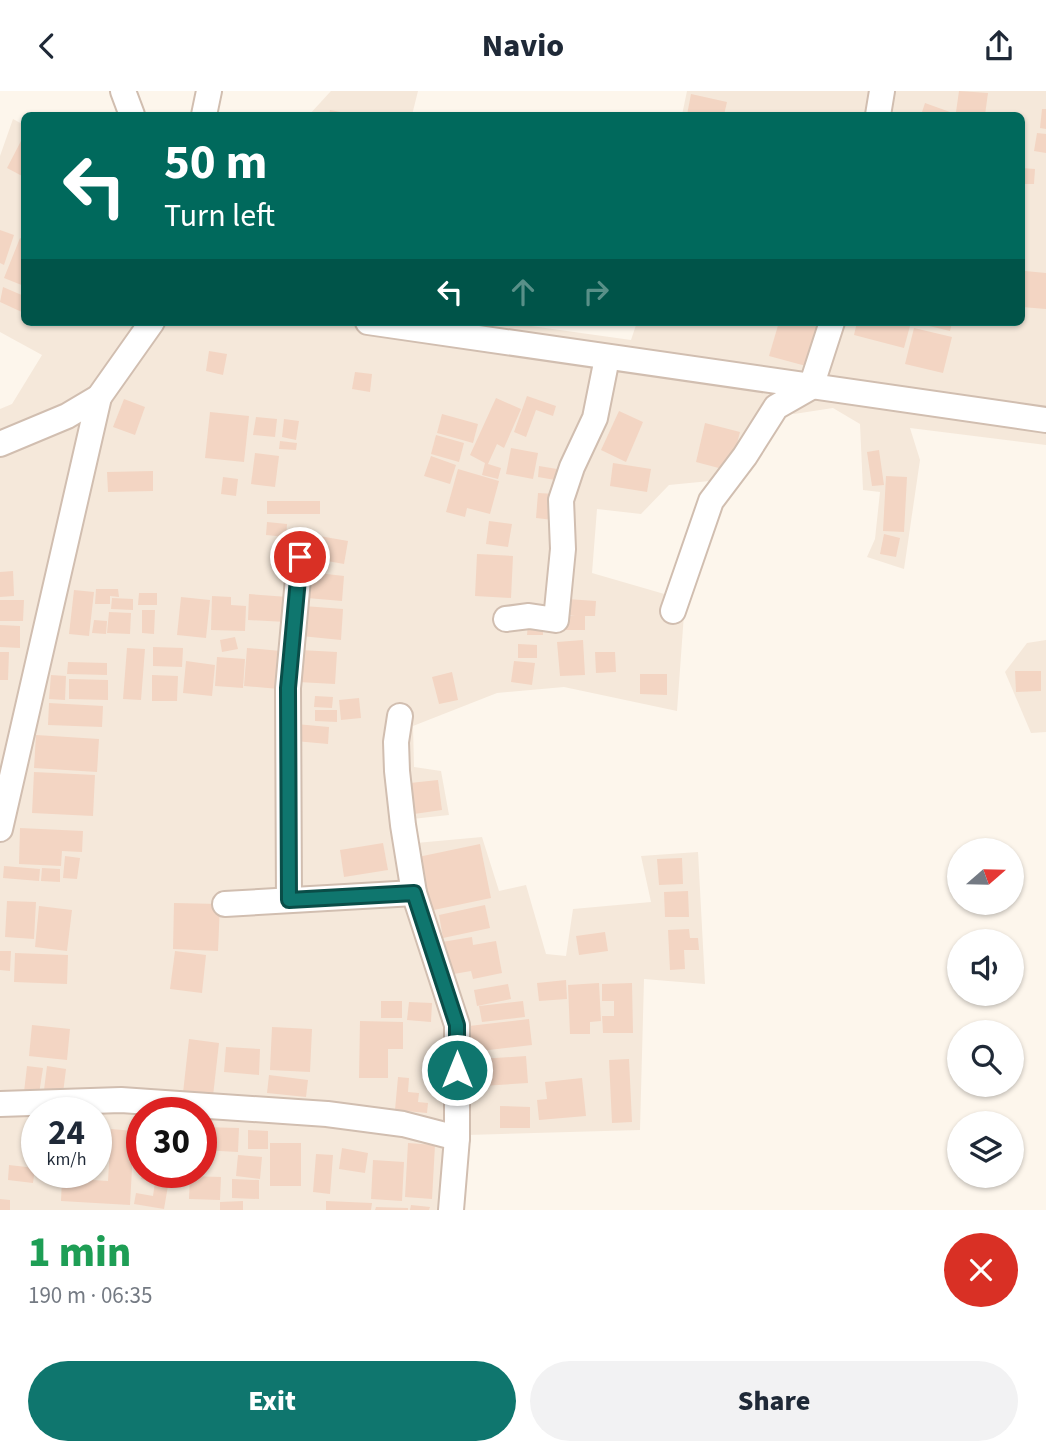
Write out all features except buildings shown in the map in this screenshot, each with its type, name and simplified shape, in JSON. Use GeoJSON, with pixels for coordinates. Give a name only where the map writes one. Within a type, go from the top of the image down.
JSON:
{"type":"FeatureCollection","features":[{"type":"Feature","properties":{"kind":"street"},"geometry":{"type":"LineString","coordinates":[[123,91],[131,112]]}},
{"type":"Feature","properties":{"kind":"street"},"geometry":{"type":"LineString","coordinates":[[205,112],[209,91]]}},
{"type":"Feature","properties":{"kind":"street"},"geometry":{"type":"LineString","coordinates":[[879,112],[883,91]]}},
{"type":"Feature","properties":{"kind":"street"},"geometry":{"type":"LineString","coordinates":[[0,829],[99,397],[149,326]]}},
{"type":"Feature","properties":{"kind":"street"},"geometry":{"type":"LineString","coordinates":[[395,326],[1046,420]]}},
{"type":"Feature","properties":{"kind":"street"},"geometry":{"type":"LineString","coordinates":[[673,611],[711,501],[746,456],[776,407],[811,387],[831,326]]}},
{"type":"Feature","properties":{"kind":"street"},"geometry":{"type":"LineString","coordinates":[[506,619],[529,616],[556,620],[563,549],[561,500],[572,467],[595,418],[607,358]]}},
{"type":"Feature","properties":{"kind":"street"},"geometry":{"type":"LineString","coordinates":[[0,445],[67,417],[99,397]]}},
{"type":"Feature","properties":{"kind":"street"},"geometry":{"type":"LineString","coordinates":[[289,900],[288,688],[300,557]]}},
{"type":"Feature","properties":{"kind":"street"},"geometry":{"type":"LineString","coordinates":[[400,716],[396,742],[397,771],[414,893],[457,1025],[457,1138],[451,1210]]}},
{"type":"Feature","properties":{"kind":"street"},"geometry":{"type":"LineString","coordinates":[[225,904],[414,893]]}},
{"type":"Feature","properties":{"kind":"street"},"geometry":{"type":"LineString","coordinates":[[0,1104],[121,1100],[327,1114],[403,1124],[457,1138]]}},
{"type":"Feature","properties":{"kind":"shaded area"},"geometry":{"type":"Polygon","coordinates":[[[331,91],[418,91],[413,112],[312,112],[331,91]]]}},
{"type":"Feature","properties":{"kind":"shaded area"},"geometry":{"type":"Polygon","coordinates":[[[687,91],[1046,91],[1046,445],[910,428],[920,460],[904,569],[867,557],[875,539],[880,492],[863,490],[860,424],[833,408],[794,414],[774,405],[740,478],[669,485],[641,514],[597,509],[592,573],[685,600],[677,711],[564,687],[497,693],[413,726],[414,767],[441,771],[449,815],[412,819],[416,843],[482,837],[499,891],[526,885],[546,954],[566,956],[573,909],[651,902],[641,856],[698,852],[705,984],[644,979],[640,1130],[467,1135],[462,1210],[0,1210],[0,409],[12,404],[42,355],[0,332],[0,156],[13,119],[21,123],[21,326],[531,326],[631,340],[636,326],[1025,326],[1025,112],[683,112],[687,91]]]}},
{"type":"Feature","properties":{"kind":"shaded area"},"geometry":{"type":"Polygon","coordinates":[[[1046,640],[1046,732],[1031,733],[1005,672],[1027,643],[1046,640]]]}},
{"type":"Feature","properties":{"kind":"route"},"geometry":{"type":"LineString","coordinates":[[300,557],[288,688],[289,900],[414,893],[457,1025],[457,1070]]}}]}
